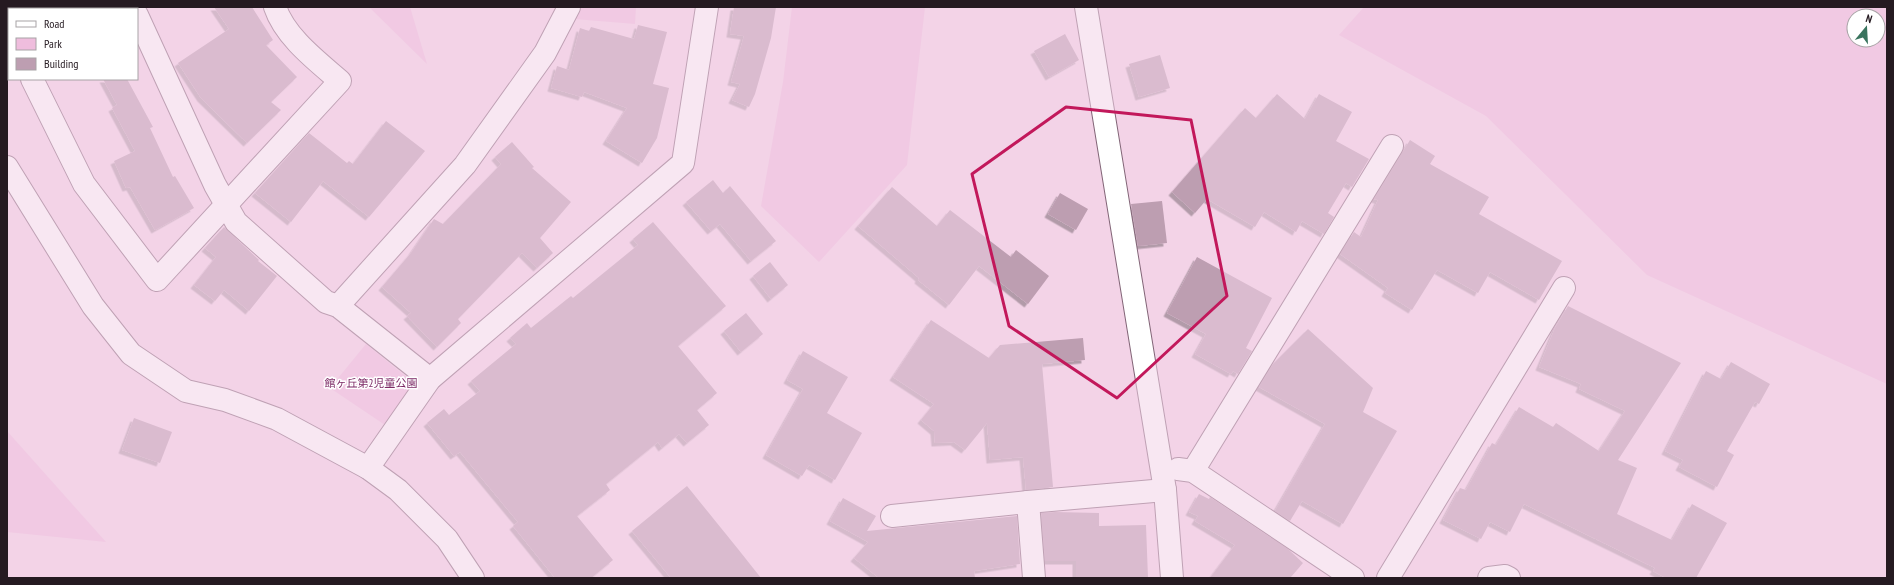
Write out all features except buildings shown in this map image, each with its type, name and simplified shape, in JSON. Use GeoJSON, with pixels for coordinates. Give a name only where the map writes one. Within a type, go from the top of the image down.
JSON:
{"type":"FeatureCollection","features":[{"type":"Feature","properties":{"kind":"street"},"geometry":{"type":"LineString","coordinates":[[32,80],[84,184],[157,280],[340,81],[304,50],[278,16],[276,7]]}},
{"type":"Feature","properties":{"kind":"street"},"geometry":{"type":"LineString","coordinates":[[338,306],[465,165],[545,53],[569,7]]}},
{"type":"Feature","properties":{"kind":"street"},"geometry":{"type":"LineString","coordinates":[[368,468],[430,379],[683,163],[707,7]]}},
{"type":"Feature","properties":{"kind":"street"},"geometry":{"type":"LineString","coordinates":[[1080,8],[1166,490],[1172,578]]}},
{"type":"Feature","properties":{"kind":"street"},"geometry":{"type":"LineString","coordinates":[[138,17],[215,185],[236,222],[326,302],[338,306],[430,379]]}},
{"type":"Feature","properties":{"kind":"street"},"geometry":{"type":"LineString","coordinates":[[1193,471],[1392,146]]}},
{"type":"Feature","properties":{"kind":"street"},"geometry":{"type":"LineString","coordinates":[[7,167],[93,306],[131,354],[186,392],[225,400],[277,420],[368,468],[398,490],[447,539],[473,578]]}},
{"type":"Feature","properties":{"kind":"street"},"geometry":{"type":"LineString","coordinates":[[1388,578],[1564,288]]}},
{"type":"Feature","properties":{"kind":"street"},"geometry":{"type":"LineString","coordinates":[[1161,467],[1193,471],[1353,578]]}},
{"type":"Feature","properties":{"kind":"street"},"geometry":{"type":"LineString","coordinates":[[892,516],[1166,490]]}},
{"type":"Feature","properties":{"kind":"street"},"geometry":{"type":"LineString","coordinates":[[1028,502],[1034,578]]}},
{"type":"Feature","properties":{"kind":"street"},"geometry":{"type":"LineString","coordinates":[[1489,578],[1505,576],[1509,578]]}},
{"type":"Feature","properties":{"kind":"highlighted area"},"geometry":{"type":"Polygon","coordinates":[[[1066,107],[1191,120],[1227,296],[1117,398],[1009,326],[972,174],[1066,107]]]}},
{"type":"Feature","properties":{"kind":"green space"},"geometry":{"type":"Polygon","coordinates":[[[369,7],[410,7],[427,64],[369,7]]]}},
{"type":"Feature","properties":{"kind":"green space"},"geometry":{"type":"Polygon","coordinates":[[[581,7],[636,7],[635,24],[574,19],[581,7]]]}},
{"type":"Feature","properties":{"kind":"green space"},"geometry":{"type":"Polygon","coordinates":[[[792,7],[925,7],[907,165],[819,262],[761,206],[783,82],[792,7]]]}},
{"type":"Feature","properties":{"kind":"green space"},"geometry":{"type":"Polygon","coordinates":[[[1364,7],[1887,7],[1887,384],[1647,275],[1486,116],[1339,35],[1364,7]]]}},
{"type":"Feature","properties":{"kind":"green space","name":"館ヶ丘第2児童公園"},"geometry":{"type":"Polygon","coordinates":[[[366,344],[415,384],[385,425],[330,388],[366,344]]]}},
{"type":"Feature","properties":{"kind":"green space"},"geometry":{"type":"Polygon","coordinates":[[[7,431],[106,542],[7,532],[7,431]]]}}]}
